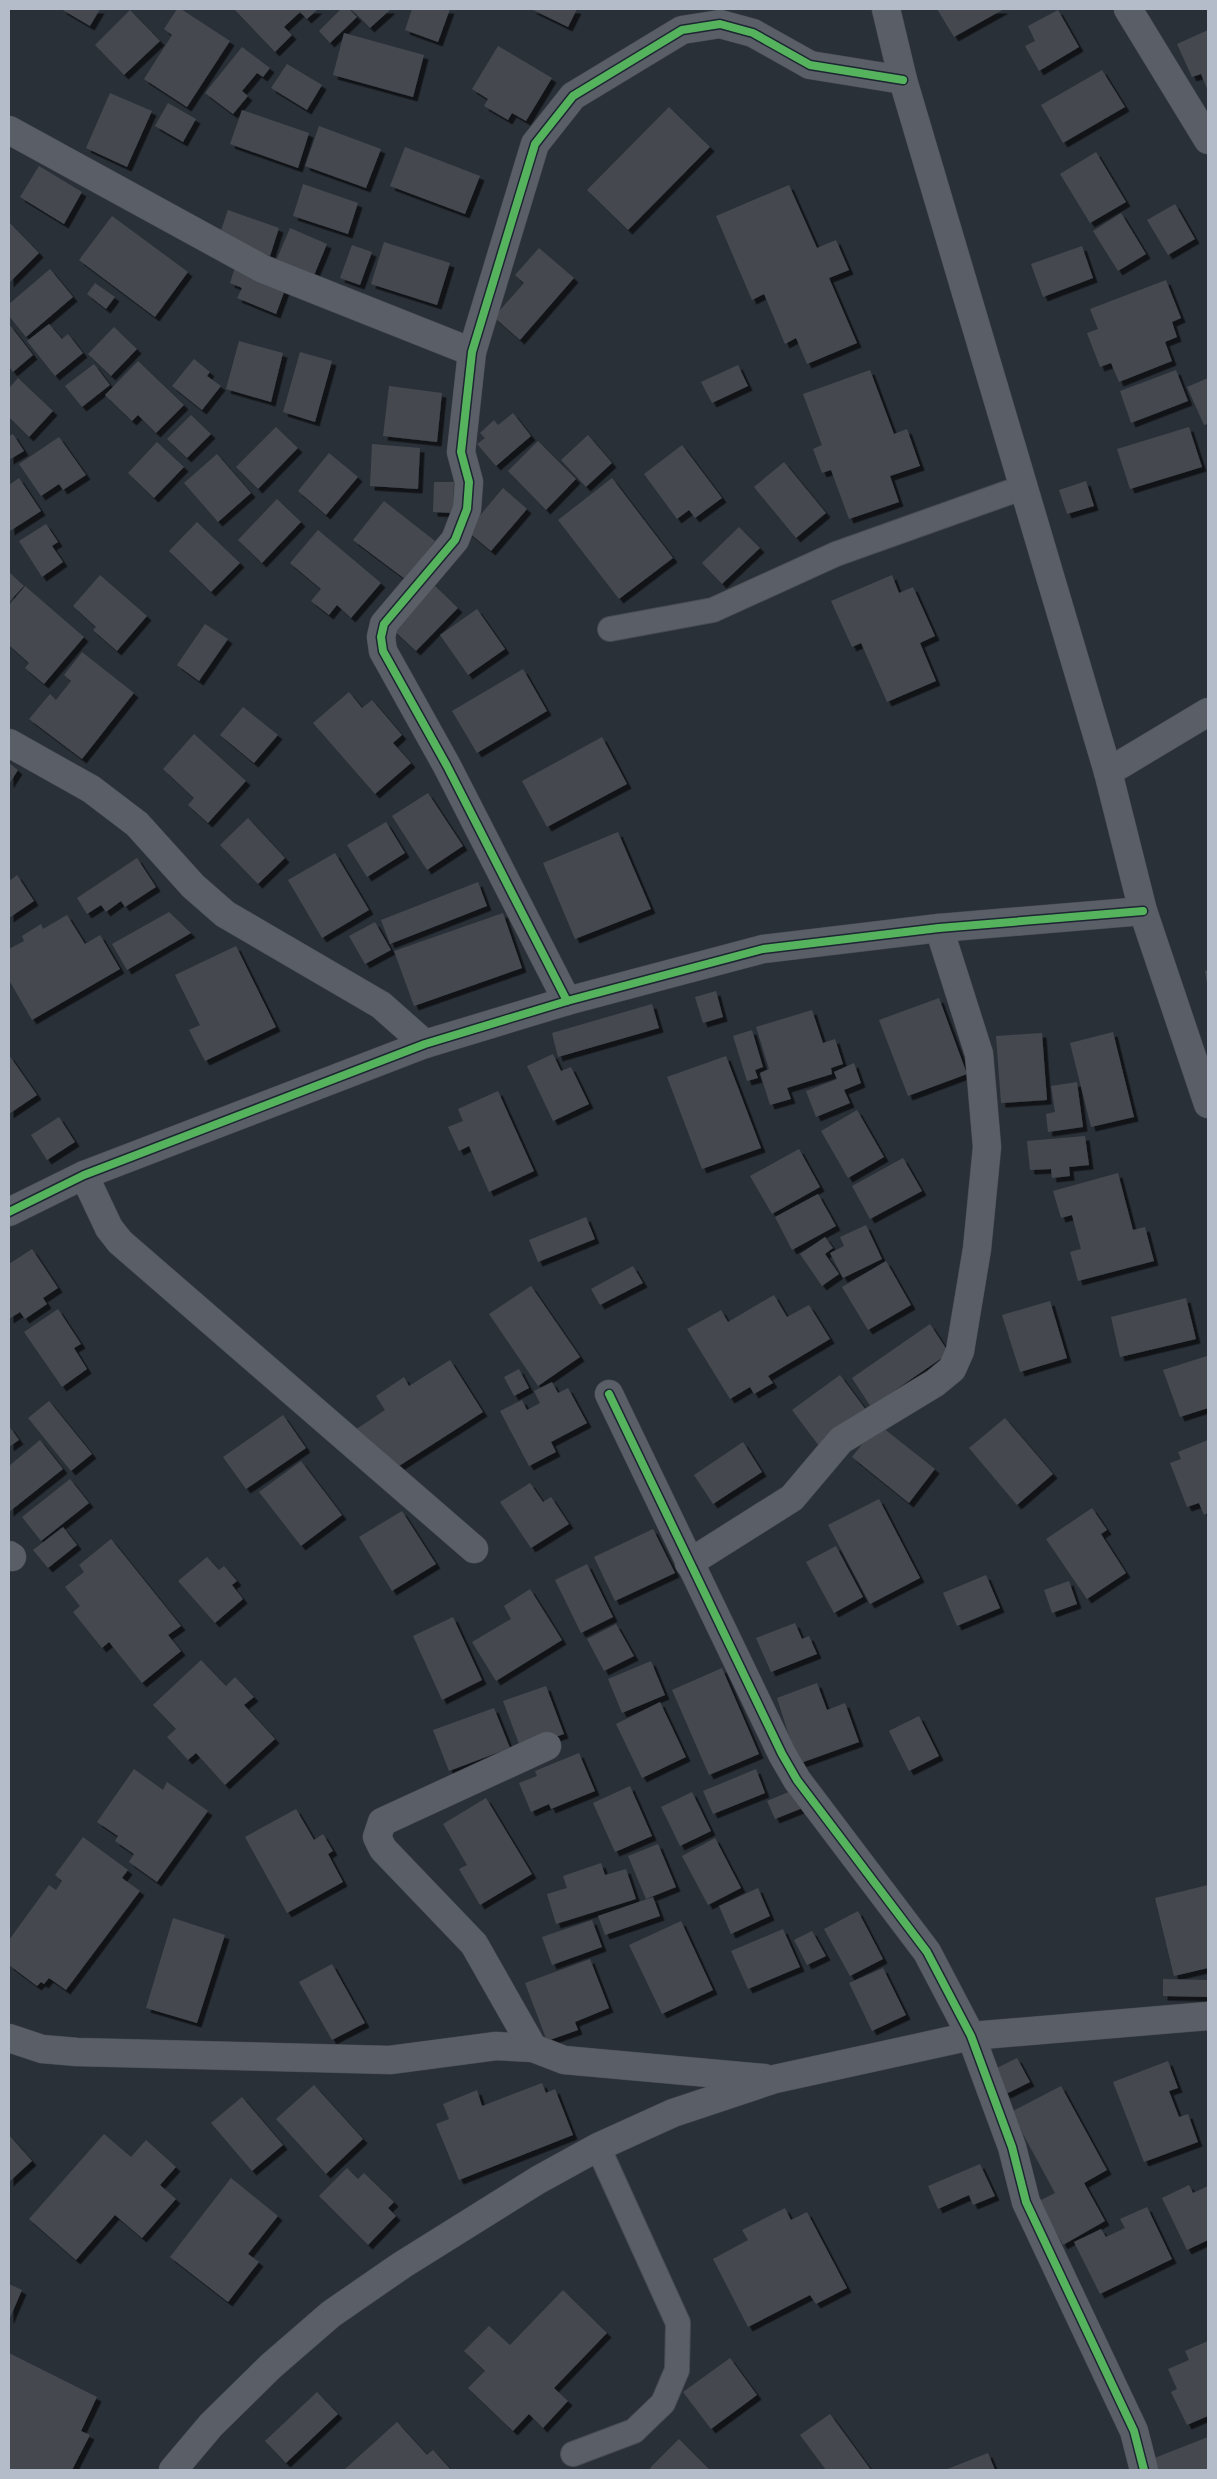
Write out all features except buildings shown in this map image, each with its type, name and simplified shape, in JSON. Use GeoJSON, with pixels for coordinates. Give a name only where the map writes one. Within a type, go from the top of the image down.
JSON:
{"type":"FeatureCollection","features":[{"type":"Feature","properties":{"kind":"street"},"geometry":{"type":"LineString","coordinates":[[886,9],[903,80],[1108,772],[1143,911],[1208,1104]]}},
{"type":"Feature","properties":{"kind":"street"},"geometry":{"type":"LineString","coordinates":[[1128,9],[1208,140]]}},
{"type":"Feature","properties":{"kind":"street"},"geometry":{"type":"LineString","coordinates":[[566,1001],[447,766],[383,651],[381,637],[384,624],[455,540],[468,509],[469,482],[461,452],[472,352],[535,144],[573,96],[682,30],[720,24],[753,33],[810,65],[903,80]]}},
{"type":"Feature","properties":{"kind":"street"},"geometry":{"type":"LineString","coordinates":[[9,130],[263,269],[472,352]]}},
{"type":"Feature","properties":{"kind":"street"},"geometry":{"type":"LineString","coordinates":[[1108,772],[1208,712]]}},
{"type":"Feature","properties":{"kind":"street"},"geometry":{"type":"LineString","coordinates":[[9,743],[91,789],[137,824],[193,886],[225,914],[381,1005],[425,1044]]}},
{"type":"Feature","properties":{"kind":"street"},"geometry":{"type":"LineString","coordinates":[[9,1212],[84,1175],[425,1044],[566,1001],[763,949],[938,928],[1143,911]]}},
{"type":"Feature","properties":{"kind":"street"},"geometry":{"type":"LineString","coordinates":[[689,1563],[792,1498],[841,1440],[935,1383],[952,1368],[960,1350],[977,1249],[987,1146],[979,1054],[938,928]]}},
{"type":"Feature","properties":{"kind":"street"},"geometry":{"type":"LineString","coordinates":[[84,1175],[109,1228],[120,1242],[474,1549]]}},
{"type":"Feature","properties":{"kind":"street"},"geometry":{"type":"LineString","coordinates":[[609,1394],[689,1563],[797,1780],[927,1952],[971,2036],[1012,2147],[1026,2202],[1134,2431],[1144,2470]]}},
{"type":"Feature","properties":{"kind":"street"},"geometry":{"type":"LineString","coordinates":[[533,2048],[474,1944],[383,1849],[377,1836],[382,1822],[547,1746]]}},
{"type":"Feature","properties":{"kind":"street"},"geometry":{"type":"LineString","coordinates":[[173,2470],[211,2425],[271,2366],[331,2314],[402,2265],[538,2180],[598,2147],[673,2113],[775,2079],[971,2036],[1208,2016]]}},
{"type":"Feature","properties":{"kind":"street"},"geometry":{"type":"LineString","coordinates":[[9,2038],[42,2049],[390,2060],[496,2046],[533,2048],[564,2060],[775,2079]]}},
{"type":"Feature","properties":{"kind":"lane"},"geometry":{"type":"LineString","coordinates":[[610,629],[713,610],[836,554],[1024,487]]}},
{"type":"Feature","properties":{"kind":"lane"},"geometry":{"type":"LineString","coordinates":[[573,2454],[634,2431],[662,2403],[677,2370],[678,2323],[598,2147]]}},
{"type":"Feature","properties":{"kind":"cycle path"},"geometry":{"type":"LineString","coordinates":[[567,1001],[447,766],[383,651],[381,637],[384,624],[455,540],[467,509],[469,482],[461,452],[472,352],[535,144],[573,96],[682,30],[720,24],[753,33],[810,65],[903,80]]}},
{"type":"Feature","properties":{"kind":"cycle path"},"geometry":{"type":"LineString","coordinates":[[9,1212],[84,1175],[425,1044],[567,1001],[763,949],[939,928],[1143,911]]}},
{"type":"Feature","properties":{"kind":"cycle path"},"geometry":{"type":"LineString","coordinates":[[609,1394],[782,1754],[797,1780],[927,1952],[971,2036],[1012,2147],[1026,2202],[1134,2431],[1144,2470]]}}]}
